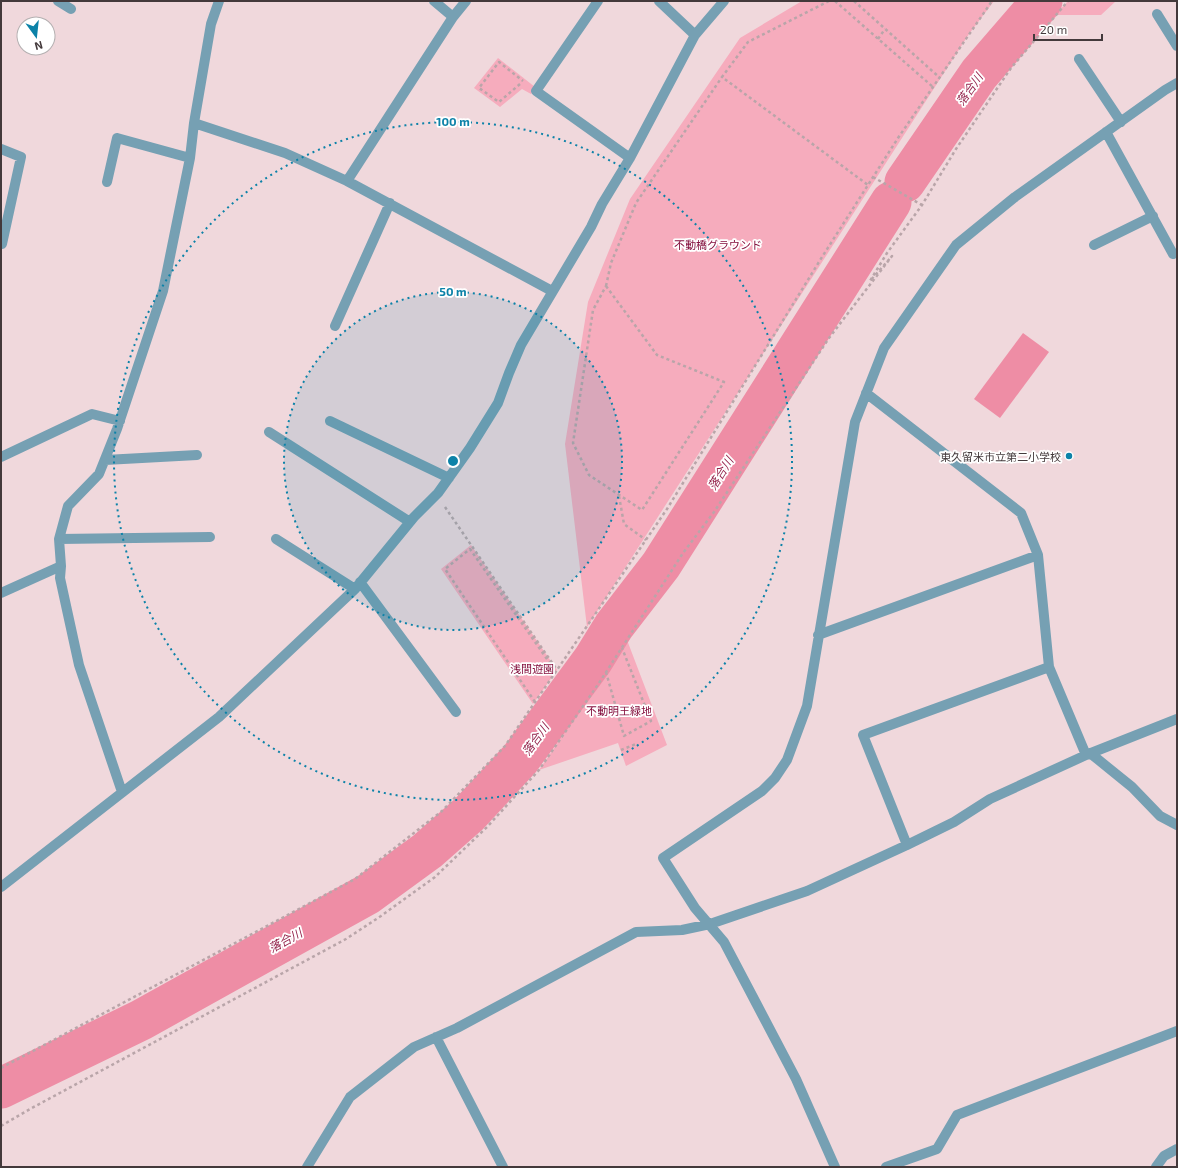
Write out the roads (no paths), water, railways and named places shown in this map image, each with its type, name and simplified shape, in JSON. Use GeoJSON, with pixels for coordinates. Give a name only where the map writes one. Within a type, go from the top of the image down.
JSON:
{"type":"FeatureCollection","features":[{"type":"Feature","properties":{"kind":"street"},"geometry":{"type":"LineString","coordinates":[[58,1],[71,9]]}},
{"type":"Feature","properties":{"kind":"street"},"geometry":{"type":"LineString","coordinates":[[122,792],[79,665],[60,578],[62,566],[59,539],[68,506],[99,474],[105,460],[120,421],[163,291],[190,158],[194,123],[211,24],[219,1]]}},
{"type":"Feature","properties":{"kind":"street"},"geometry":{"type":"LineString","coordinates":[[434,1],[453,17]]}},
{"type":"Feature","properties":{"kind":"street"},"geometry":{"type":"LineString","coordinates":[[347,181],[453,17],[466,1]]}},
{"type":"Feature","properties":{"kind":"street"},"geometry":{"type":"LineString","coordinates":[[598,1],[536,91],[630,158]]}},
{"type":"Feature","properties":{"kind":"street"},"geometry":{"type":"LineString","coordinates":[[659,1],[695,35]]}},
{"type":"Feature","properties":{"kind":"street"},"geometry":{"type":"LineString","coordinates":[[1,887],[219,717],[358,586],[410,522],[437,495],[470,448],[498,403],[521,345],[630,158],[695,35],[724,1]]}},
{"type":"Feature","properties":{"kind":"street"},"geometry":{"type":"LineString","coordinates":[[1157,14],[1177,46]]}},
{"type":"Feature","properties":{"kind":"street"},"geometry":{"type":"LineString","coordinates":[[1079,59],[1120,122]]}},
{"type":"Feature","properties":{"kind":"street"},"geometry":{"type":"LineString","coordinates":[[835,1167],[796,1079],[724,942],[695,908],[663,858],[762,791],[775,778],[787,760],[807,706],[855,422],[884,348],[956,245],[1015,197],[1177,83]]}},
{"type":"Feature","properties":{"kind":"street"},"geometry":{"type":"LineString","coordinates":[[194,123],[285,153],[347,181],[552,291]]}},
{"type":"Feature","properties":{"kind":"street"},"geometry":{"type":"LineString","coordinates":[[1106,132],[1173,254]]}},
{"type":"Feature","properties":{"kind":"street"},"geometry":{"type":"LineString","coordinates":[[107,182],[117,138],[190,158]]}},
{"type":"Feature","properties":{"kind":"street"},"geometry":{"type":"LineString","coordinates":[[1,149],[21,157],[2,244],[1,243]]}},
{"type":"Feature","properties":{"kind":"street"},"geometry":{"type":"LineString","coordinates":[[336,326],[390,203]]}},
{"type":"Feature","properties":{"kind":"street"},"geometry":{"type":"LineString","coordinates":[[1094,245],[1152,216]]}},
{"type":"Feature","properties":{"kind":"street"},"geometry":{"type":"LineString","coordinates":[[866,393],[1021,513],[1038,555],[1049,667],[1088,754],[1132,786],[1160,816],[1177,825]]}},
{"type":"Feature","properties":{"kind":"street"},"geometry":{"type":"LineString","coordinates":[[1,457],[92,414],[120,421]]}},
{"type":"Feature","properties":{"kind":"street"},"geometry":{"type":"LineString","coordinates":[[330,421],[449,478]]}},
{"type":"Feature","properties":{"kind":"street"},"geometry":{"type":"LineString","coordinates":[[269,432],[410,522]]}},
{"type":"Feature","properties":{"kind":"street"},"geometry":{"type":"LineString","coordinates":[[105,460],[197,456]]}},
{"type":"Feature","properties":{"kind":"street"},"geometry":{"type":"LineString","coordinates":[[59,539],[210,537]]}},
{"type":"Feature","properties":{"kind":"street"},"geometry":{"type":"LineString","coordinates":[[276,539],[358,586],[456,712]]}},
{"type":"Feature","properties":{"kind":"street"},"geometry":{"type":"LineString","coordinates":[[818,636],[1038,555]]}},
{"type":"Feature","properties":{"kind":"street"},"geometry":{"type":"LineString","coordinates":[[1,592],[62,566]]}},
{"type":"Feature","properties":{"kind":"street"},"geometry":{"type":"LineString","coordinates":[[907,845],[864,735],[1049,667]]}},
{"type":"Feature","properties":{"kind":"street"},"geometry":{"type":"LineString","coordinates":[[306,1167],[350,1097],[414,1047],[457,1028],[636,932],[682,930],[710,924],[807,891],[954,822],[990,799],[1088,754],[1177,719]]}},
{"type":"Feature","properties":{"kind":"street"},"geometry":{"type":"LineString","coordinates":[[886,1167],[937,1149],[957,1115],[1177,1031]]}},
{"type":"Feature","properties":{"kind":"street"},"geometry":{"type":"LineString","coordinates":[[436,1037],[503,1167]]}},
{"type":"Feature","properties":{"kind":"street"},"geometry":{"type":"LineString","coordinates":[[1156,1167],[1164,1156],[1177,1149]]}},
{"type":"Feature","properties":{"kind":"waterway","name":"落合川"},"geometry":{"type":"LineString","coordinates":[[905,182],[979,74],[1042,1]]}},
{"type":"Feature","properties":{"kind":"waterway","name":"落合川"},"geometry":{"type":"LineString","coordinates":[[1,1088],[141,1020],[368,894],[427,851],[469,814],[520,759],[593,660],[614,626],[661,565],[891,202]]}},
{"type":"Feature","properties":{"kind":"place","name":"東久留米市立第二小学校"},"geometry":{"type":"Point","coordinates":[1069,456]}},
{"type":"Feature","properties":{"kind":"park label","name":"不動橋グラウンド"},"geometry":{"type":"Point","coordinates":[718,244]}},
{"type":"Feature","properties":{"kind":"park label","name":"浅間遊園"},"geometry":{"type":"Point","coordinates":[532,668]}},
{"type":"Feature","properties":{"kind":"park label","name":"不動明王緑地"},"geometry":{"type":"Point","coordinates":[619,710]}}]}
